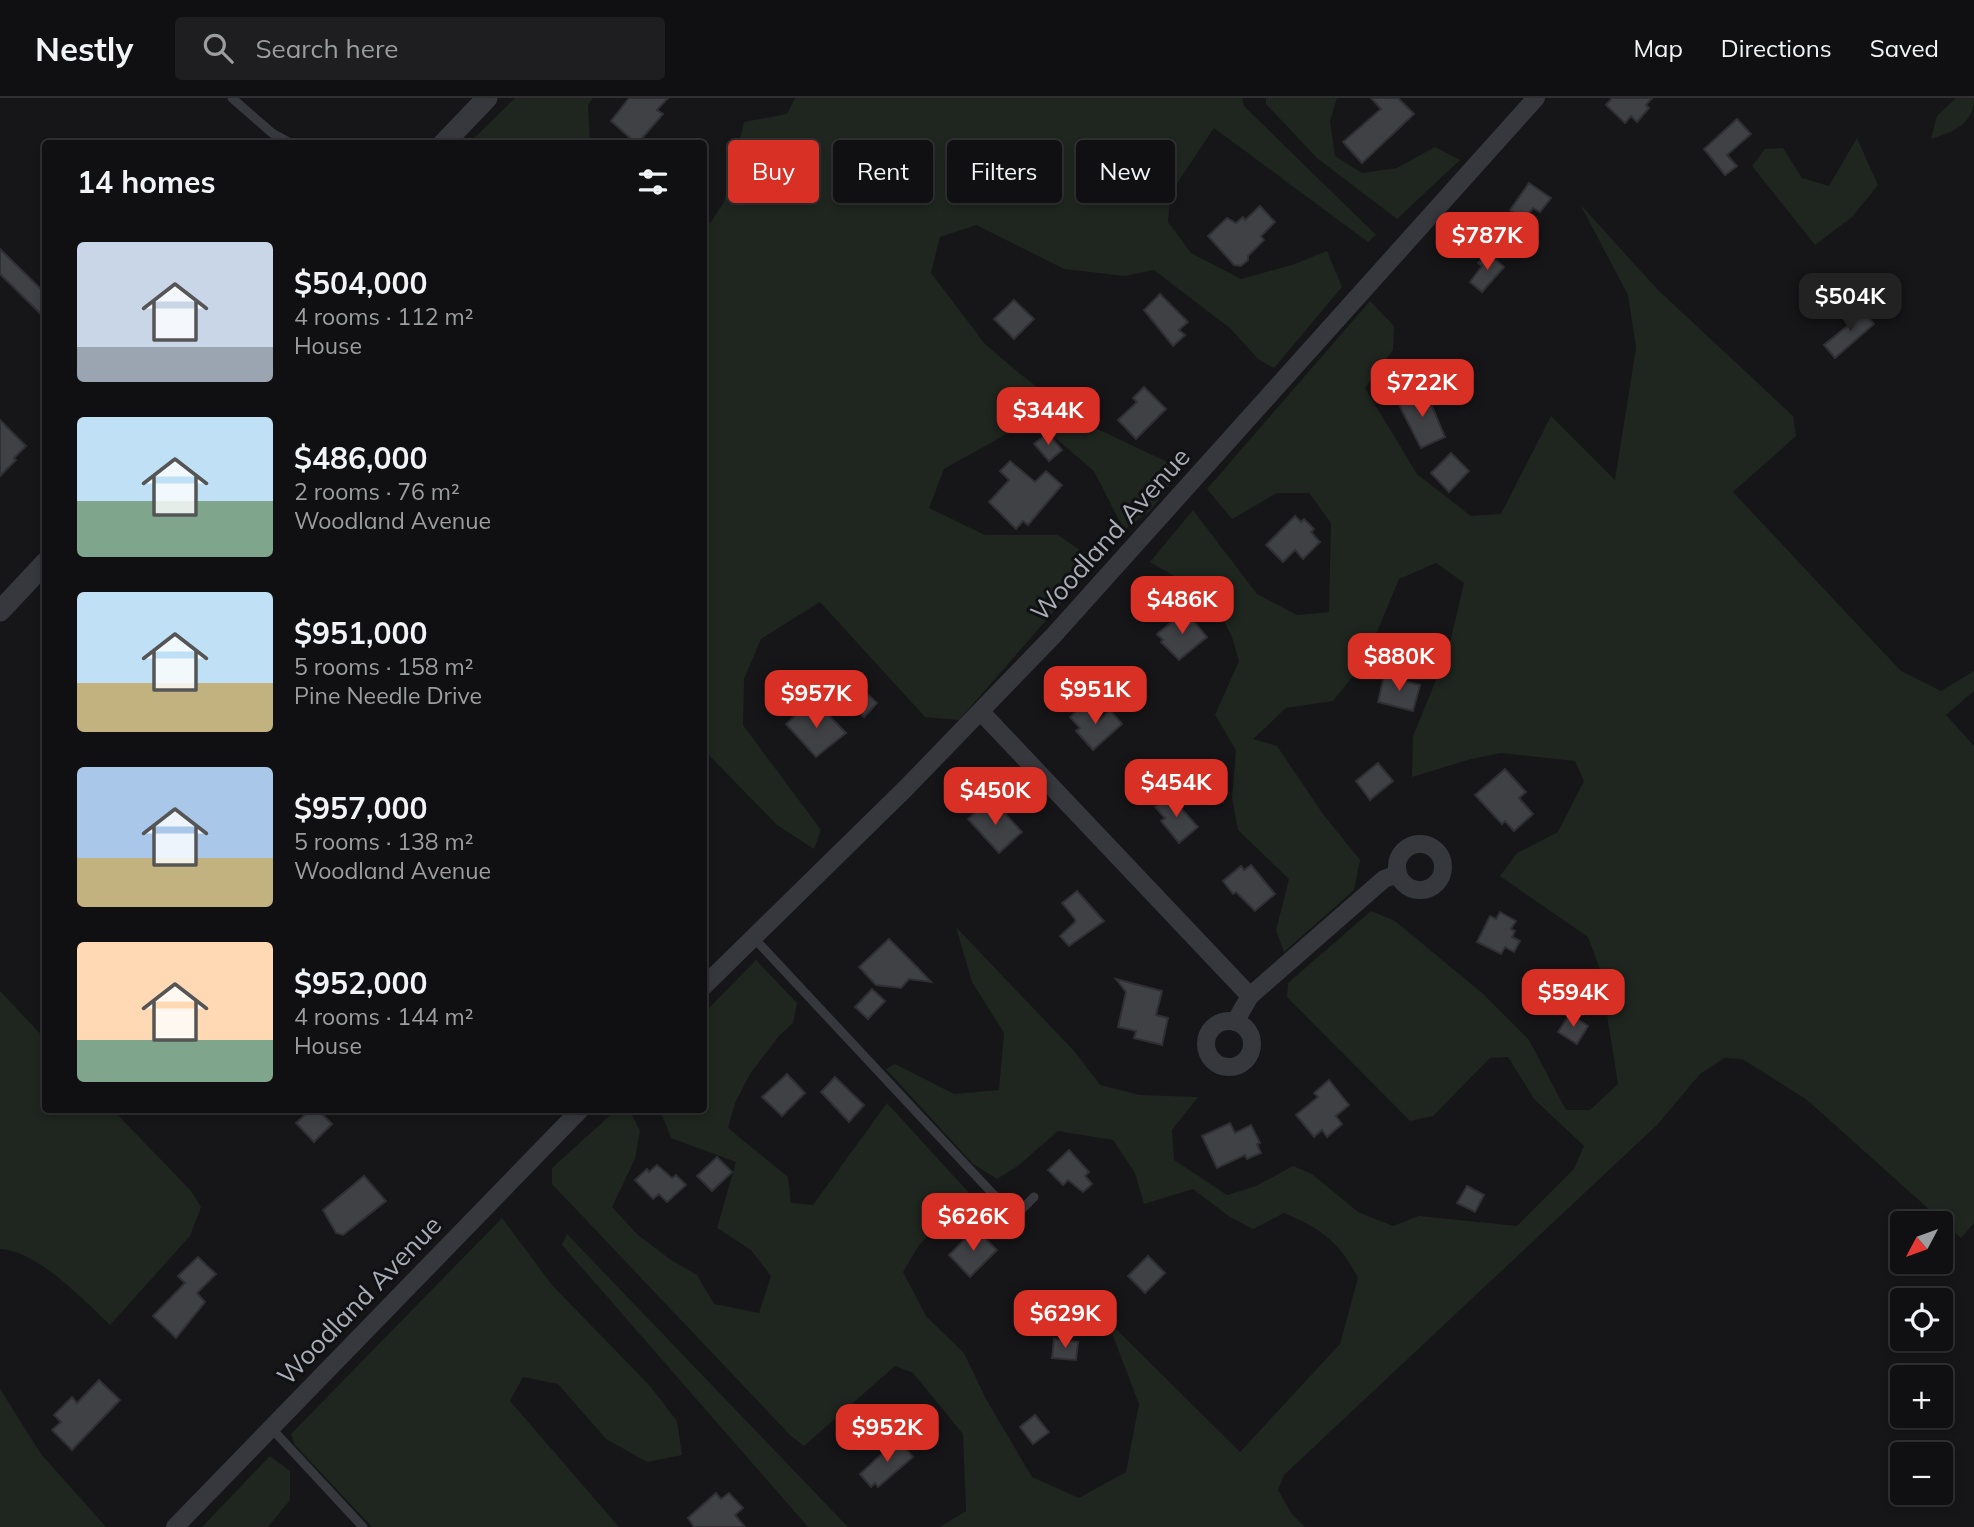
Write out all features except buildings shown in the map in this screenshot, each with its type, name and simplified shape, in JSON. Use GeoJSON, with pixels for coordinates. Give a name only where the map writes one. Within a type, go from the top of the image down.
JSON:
{"type":"FeatureCollection","features":[{"type":"Feature","properties":{"kind":"street"},"geometry":{"type":"LineString","coordinates":[[447,140],[486,98]]}},
{"type":"Feature","properties":{"kind":"street","name":"Woodland Avenue"},"geometry":{"type":"LineString","coordinates":[[707,983],[981,712],[1054,635],[1536,98]]}},
{"type":"Feature","properties":{"kind":"street"},"geometry":{"type":"LineString","coordinates":[[0,611],[42,566]]}},
{"type":"Feature","properties":{"kind":"street"},"geometry":{"type":"LineString","coordinates":[[981,712],[1250,996]]}},
{"type":"Feature","properties":{"kind":"street"},"geometry":{"type":"LineString","coordinates":[[1235,1022],[1250,996],[1384,879],[1398,874]]}},
{"type":"Feature","properties":{"kind":"street","name":"Woodland Avenue"},"geometry":{"type":"LineString","coordinates":[[175,1527],[577,1113]]}},
{"type":"Feature","properties":{"kind":"lane"},"geometry":{"type":"LineString","coordinates":[[232,98],[285,140]]}},
{"type":"Feature","properties":{"kind":"lane"},"geometry":{"type":"LineString","coordinates":[[753,937],[1016,1215],[1034,1197]]}},
{"type":"Feature","properties":{"kind":"lane"},"geometry":{"type":"LineString","coordinates":[[272,1429],[363,1527]]}},
{"type":"Feature","properties":{"kind":"shaded area"},"geometry":{"type":"Polygon","coordinates":[[[515,98],[593,98],[588,105],[590,140],[472,140],[515,98]]]}},
{"type":"Feature","properties":{"kind":"shaded area"},"geometry":{"type":"Polygon","coordinates":[[[795,98],[1242,98],[1244,106],[1376,235],[1368,242],[1214,128],[1175,186],[1175,140],[1076,140],[1076,203],[1169,203],[1168,222],[1191,253],[1241,279],[1292,265],[1327,251],[1342,287],[1274,368],[1258,359],[1231,329],[1154,270],[1125,276],[1064,269],[976,225],[940,237],[931,273],[985,344],[1087,424],[1182,469],[1149,512],[1124,530],[1094,471],[1033,419],[944,469],[929,508],[985,535],[1058,535],[1097,562],[959,720],[925,717],[820,602],[761,639],[744,679],[743,725],[821,830],[814,849],[777,825],[707,753],[707,223],[711,222],[724,202],[728,186],[728,203],[819,203],[819,140],[740,140],[744,122],[787,114],[795,98]]]}},
{"type":"Feature","properties":{"kind":"shaded area"},"geometry":{"type":"Polygon","coordinates":[[[1266,98],[1337,98],[1330,121],[1335,156],[1362,173],[1397,168],[1435,147],[1460,160],[1397,219],[1317,158],[1266,104],[1266,98]]]}},
{"type":"Feature","properties":{"kind":"shaded area"},"geometry":{"type":"Polygon","coordinates":[[[1956,98],[1974,98],[1966,121],[1954,130],[1931,139],[1937,116],[1956,98]]]}},
{"type":"Feature","properties":{"kind":"shaded area"},"geometry":{"type":"Polygon","coordinates":[[[1857,138],[1878,185],[1852,217],[1815,245],[1752,166],[1765,149],[1783,148],[1802,178],[1829,186],[1857,138]]]}},
{"type":"Feature","properties":{"kind":"shaded area"},"geometry":{"type":"Polygon","coordinates":[[[1580,204],[1658,290],[1793,416],[1796,436],[1733,492],[1901,671],[1941,691],[1974,671],[1974,691],[1946,715],[1974,746],[1974,1223],[1961,1238],[1953,1231],[1953,1211],[1931,1211],[1806,1099],[1742,1059],[1724,1058],[1700,1074],[1658,1124],[1284,1475],[1278,1490],[1292,1514],[1305,1527],[940,1527],[966,1511],[963,1434],[913,1373],[895,1366],[804,1446],[790,1435],[552,1184],[552,1168],[613,1113],[631,1113],[640,1131],[635,1159],[612,1207],[638,1235],[671,1260],[697,1275],[714,1304],[759,1313],[771,1276],[751,1250],[717,1228],[736,1162],[671,1138],[661,1113],[707,1113],[707,1010],[756,960],[797,1003],[793,1023],[778,1037],[750,1074],[735,1103],[728,1128],[788,1177],[791,1203],[813,1205],[887,1103],[970,1194],[919,1245],[903,1272],[926,1316],[964,1353],[987,1401],[1032,1477],[1079,1498],[1126,1472],[1139,1404],[1107,1320],[1240,1452],[1340,1344],[1358,1278],[1344,1255],[1328,1238],[1308,1224],[1284,1213],[1253,1229],[1230,1217],[1193,1189],[1144,1204],[1135,1173],[1113,1140],[1058,1131],[1019,1165],[997,1179],[973,1164],[886,1069],[895,1064],[954,1094],[999,1090],[1004,1033],[972,982],[956,927],[1075,1052],[1100,1085],[1140,1095],[1198,1097],[1172,1130],[1174,1160],[1227,1195],[1256,1186],[1293,1166],[1312,1174],[1358,1212],[1393,1226],[1419,1216],[1517,1226],[1574,1169],[1584,1146],[1534,1099],[1508,1057],[1490,1058],[1433,1116],[1410,1121],[1287,997],[1288,983],[1371,911],[1395,921],[1482,993],[1529,1040],[1566,1110],[1590,1110],[1618,1084],[1607,1015],[1605,982],[1588,937],[1500,876],[1517,853],[1558,832],[1584,781],[1575,761],[1501,753],[1412,777],[1413,736],[1448,651],[1464,583],[1436,563],[1399,579],[1365,661],[1333,701],[1286,708],[1253,739],[1277,746],[1323,814],[1360,860],[1354,890],[1284,952],[1276,930],[1289,879],[1238,830],[1232,798],[1236,750],[1215,715],[1239,661],[1232,637],[1213,599],[1150,562],[1193,510],[1257,594],[1297,615],[1329,612],[1331,523],[1309,493],[1277,493],[1232,519],[1207,489],[1370,301],[1394,326],[1393,350],[1365,388],[1417,474],[1471,516],[1501,514],[1551,416],[1615,480],[1636,348],[1628,295],[1580,204]]]}},
{"type":"Feature","properties":{"kind":"shaded area"},"geometry":{"type":"Polygon","coordinates":[[[0,991],[42,1036],[42,1113],[116,1113],[191,1191],[201,1207],[190,1236],[110,1325],[44,1267],[29,1258],[0,1249],[0,991]]]}},
{"type":"Feature","properties":{"kind":"shaded area"},"geometry":{"type":"Polygon","coordinates":[[[502,1218],[552,1285],[650,1386],[677,1421],[682,1455],[647,1462],[606,1439],[558,1384],[523,1377],[510,1401],[619,1527],[372,1527],[295,1445],[291,1434],[502,1218]]]}},
{"type":"Feature","properties":{"kind":"shaded area"},"geometry":{"type":"Polygon","coordinates":[[[567,1234],[848,1527],[808,1527],[562,1245],[567,1234]]]}},
{"type":"Feature","properties":{"kind":"shaded area"},"geometry":{"type":"Polygon","coordinates":[[[0,1389],[41,1454],[106,1527],[0,1527],[0,1389]]]}},
{"type":"Feature","properties":{"kind":"shaded area"},"geometry":{"type":"Polygon","coordinates":[[[270,1456],[290,1471],[290,1500],[268,1527],[202,1527],[270,1456]]]}}]}
